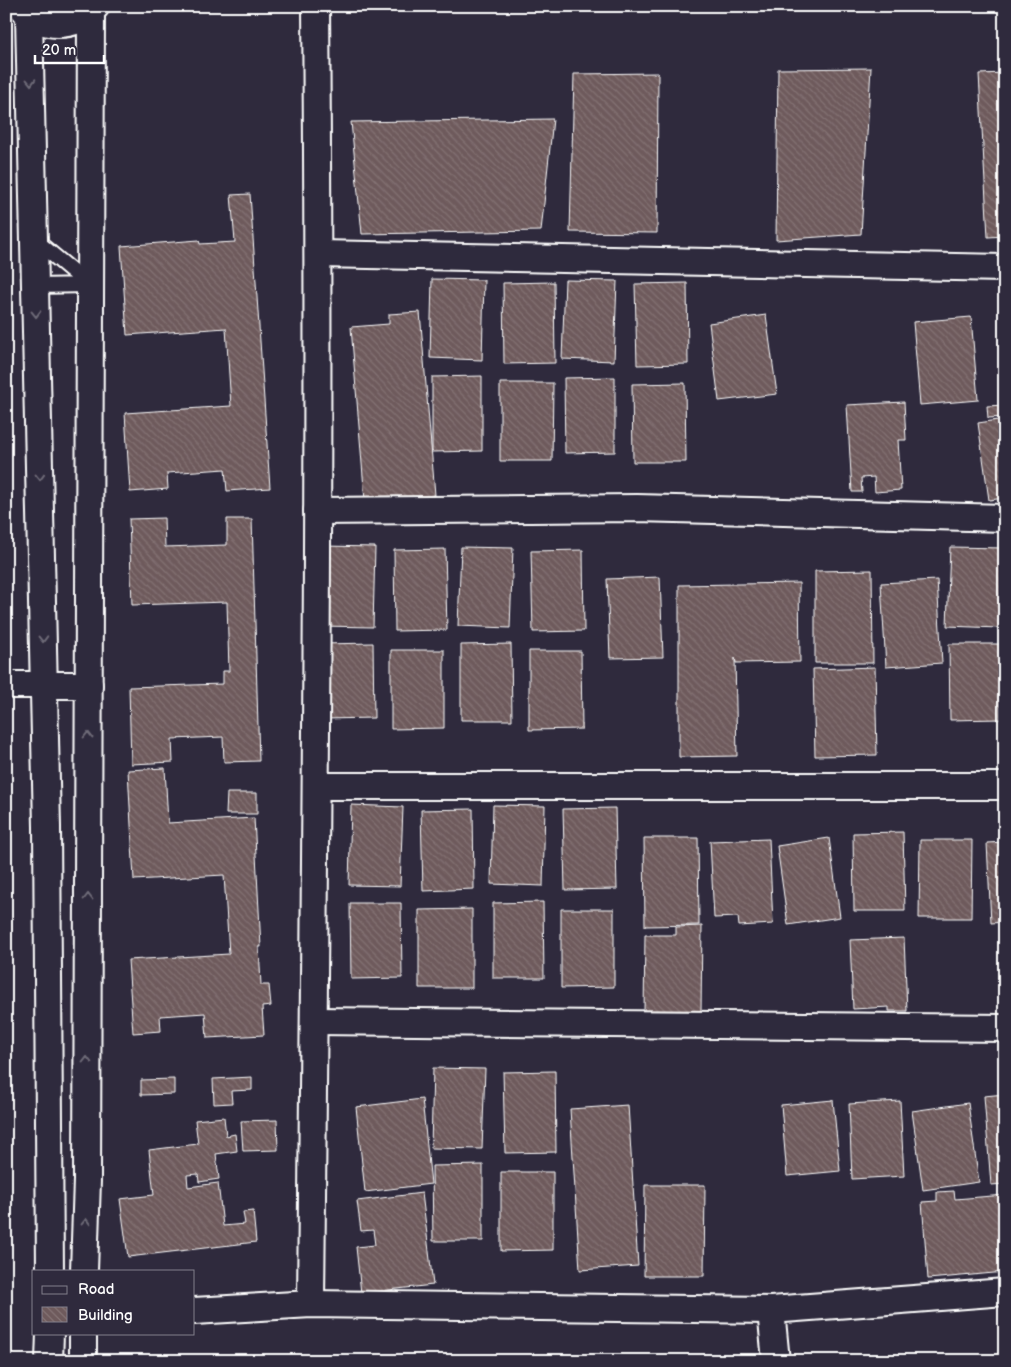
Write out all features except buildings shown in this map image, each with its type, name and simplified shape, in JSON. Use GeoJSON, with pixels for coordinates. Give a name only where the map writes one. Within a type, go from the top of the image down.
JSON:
{"type":"FeatureCollection","features":[{"type":"Feature","properties":{"kind":"street"},"geometry":{"type":"LineString","coordinates":[[311,1304],[317,786],[318,254],[316,6]]}},
{"type":"Feature","properties":{"kind":"street"},"geometry":{"type":"LineString","coordinates":[[17,10],[44,23],[61,24],[77,21],[93,9]]}},
{"type":"Feature","properties":{"kind":"street"},"geometry":{"type":"LineString","coordinates":[[84,1270],[93,9]]}},
{"type":"Feature","properties":{"kind":"street"},"geometry":{"type":"LineString","coordinates":[[17,10],[35,240],[44,684],[50,1270]]}},
{"type":"Feature","properties":{"kind":"street"},"geometry":{"type":"LineString","coordinates":[[318,254],[1005,268]]}},
{"type":"Feature","properties":{"kind":"street"},"geometry":{"type":"LineString","coordinates":[[317,510],[637,508],[1005,518]]}},
{"type":"Feature","properties":{"kind":"street"},"geometry":{"type":"LineString","coordinates":[[6,685],[89,685]]}},
{"type":"Feature","properties":{"kind":"street"},"geometry":{"type":"LineString","coordinates":[[317,786],[1005,786]]}},
{"type":"Feature","properties":{"kind":"street"},"geometry":{"type":"LineString","coordinates":[[314,1021],[1005,1028]]}},
{"type":"Feature","properties":{"kind":"street"},"geometry":{"type":"LineString","coordinates":[[195,1311],[311,1304],[772,1310],[1005,1292]]}},
{"type":"Feature","properties":{"kind":"street"},"geometry":{"type":"LineString","coordinates":[[772,1310],[776,1361]]}},
{"type":"Feature","properties":{"kind":"street"},"geometry":{"type":"LineString","coordinates":[[49,1361],[50,1334]]}},
{"type":"Feature","properties":{"kind":"street"},"geometry":{"type":"LineString","coordinates":[[83,1334],[83,1361]]}},
{"type":"Feature","properties":{"kind":"lane"},"geometry":{"type":"LineString","coordinates":[[35,240],[89,285],[36,286]]}}]}
